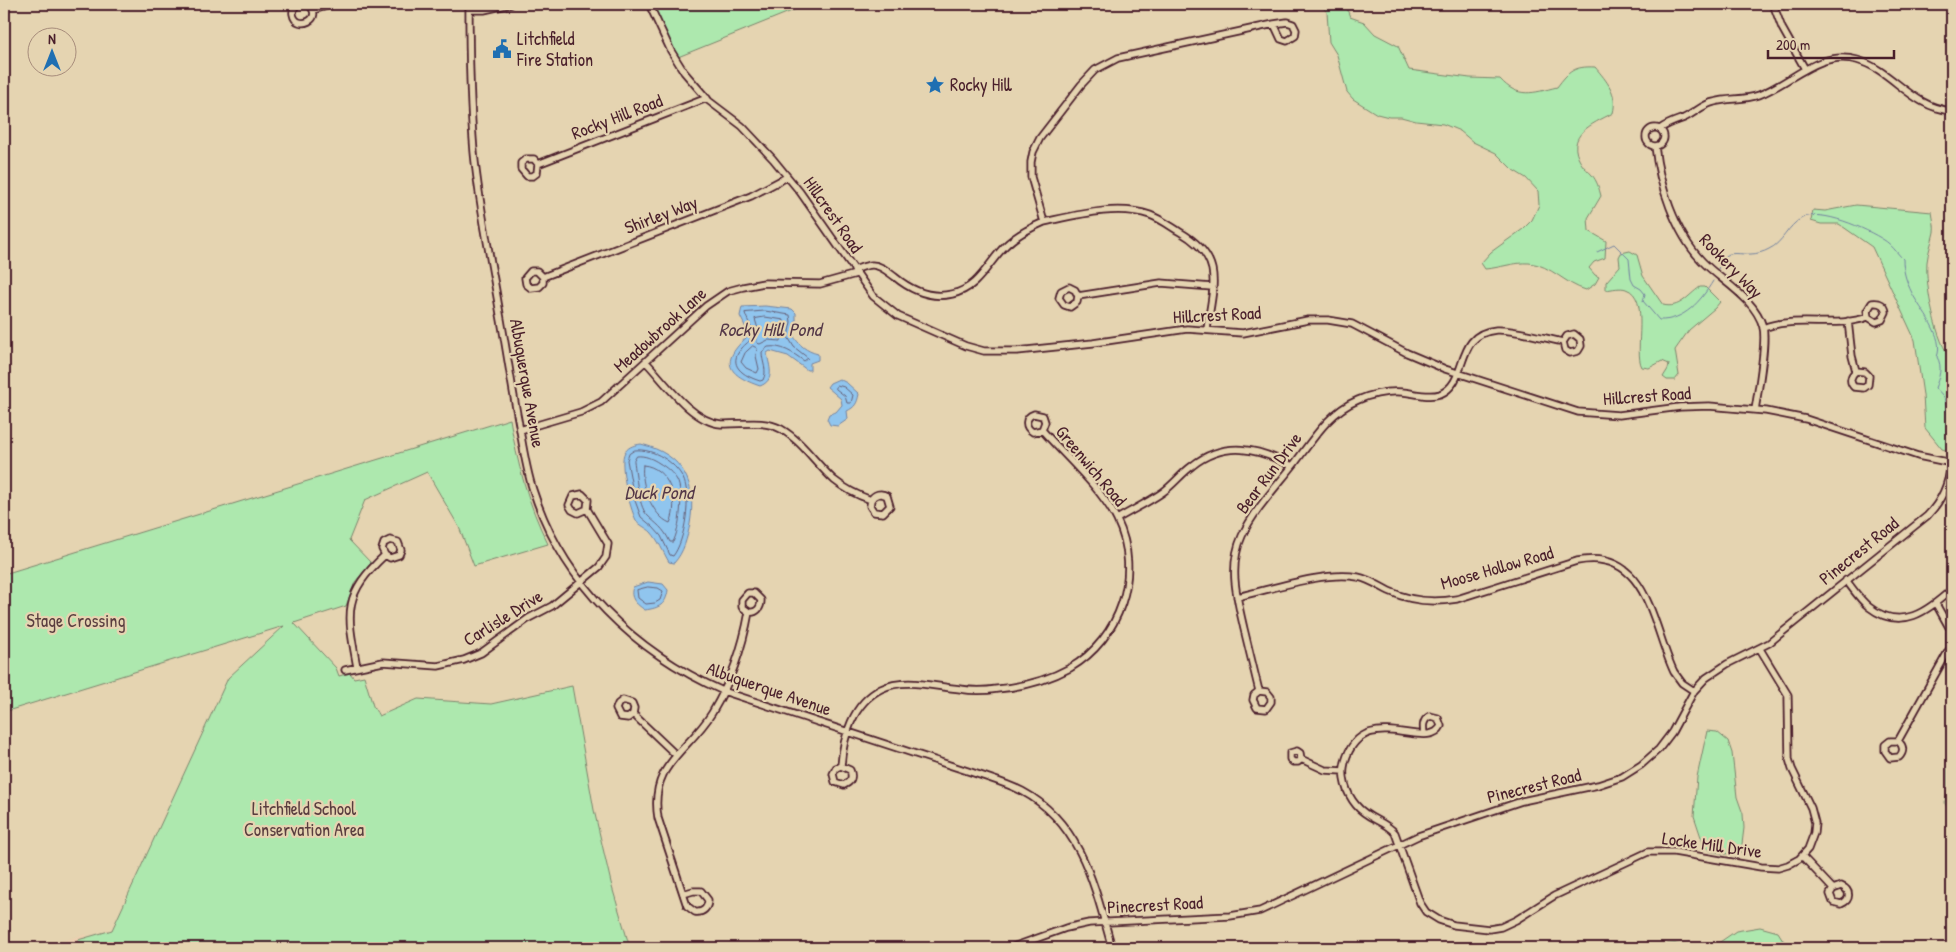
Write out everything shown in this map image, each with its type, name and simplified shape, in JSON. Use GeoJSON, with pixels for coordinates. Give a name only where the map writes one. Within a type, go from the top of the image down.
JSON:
{"type":"FeatureCollection","features":[{"type":"Feature","properties":{"kind":"street"},"geometry":{"type":"LineString","coordinates":[[298,4],[293,13],[299,22],[306,23],[313,17],[313,10],[308,4]]}},
{"type":"Feature","properties":{"kind":"street"},"geometry":{"type":"LineString","coordinates":[[313,10],[334,4]]}},
{"type":"Feature","properties":{"kind":"street"},"geometry":{"type":"LineString","coordinates":[[469,7],[484,10],[511,4]]}},
{"type":"Feature","properties":{"kind":"street","name":"Hillcrest Road"},"geometry":{"type":"LineString","coordinates":[[649,4],[680,67],[706,98],[742,126],[787,177],[809,204],[873,296],[898,316],[945,338],[984,351],[1000,352],[1040,349],[1187,329],[1243,333],[1308,320],[1340,322],[1352,324],[1412,356],[1457,374],[1578,412],[1619,416],[1692,406],[1779,413],[1918,456],[1952,463]]}},
{"type":"Feature","properties":{"kind":"street"},"geometry":{"type":"LineString","coordinates":[[1773,4],[1782,28],[1805,69]]}},
{"type":"Feature","properties":{"kind":"street","name":"Albuquerque Avenue"},"geometry":{"type":"LineString","coordinates":[[469,7],[468,50],[474,153],[520,430],[530,481],[540,510],[557,546],[581,582],[612,618],[656,655],[694,678],[723,691],[1005,784],[1041,804],[1057,818],[1077,844],[1085,862],[1112,948]]}},
{"type":"Feature","properties":{"kind":"street"},"geometry":{"type":"LineString","coordinates":[[1044,222],[1031,177],[1031,162],[1034,152],[1040,138],[1095,70],[1118,58],[1274,24]]}},
{"type":"Feature","properties":{"kind":"street"},"geometry":{"type":"LineString","coordinates":[[1660,129],[1708,104],[1760,95],[1805,69],[1831,59],[1843,58],[1857,60],[1872,66],[1921,102],[1939,109],[1952,111]]}},
{"type":"Feature","properties":{"kind":"street","name":"Rocky Hill Road"},"geometry":{"type":"LineString","coordinates":[[538,164],[706,98]]}},
{"type":"Feature","properties":{"kind":"street","name":"Rookery Way"},"geometry":{"type":"LineString","coordinates":[[1651,128],[1660,129],[1664,133],[1665,138],[1660,145],[1655,146],[1649,144],[1646,135],[1651,128]]}},
{"type":"Feature","properties":{"kind":"street","name":"Rookery Way"},"geometry":{"type":"LineString","coordinates":[[1655,146],[1662,185],[1686,241],[1701,260],[1746,300],[1758,316],[1763,328]]}},
{"type":"Feature","properties":{"kind":"street","name":"Shirley Way"},"geometry":{"type":"LineString","coordinates":[[543,277],[751,196],[787,177]]}},
{"type":"Feature","properties":{"kind":"street","name":"Meadowbrook Lane"},"geometry":{"type":"LineString","coordinates":[[520,430],[592,407],[613,392],[706,306],[736,288],[764,283],[820,284],[855,272],[864,266],[875,265],[888,271],[907,286],[923,294],[935,296],[955,293],[977,281],[1000,251],[1012,240],[1044,222],[1113,210],[1149,215],[1186,235],[1199,246],[1210,263],[1212,272],[1207,330]]}},
{"type":"Feature","properties":{"kind":"street"},"geometry":{"type":"LineString","coordinates":[[1078,296],[1161,283],[1212,288]]}},
{"type":"Feature","properties":{"kind":"street"},"geometry":{"type":"LineString","coordinates":[[1755,410],[1764,340],[1763,328],[1794,321],[1848,321],[1868,317]]}},
{"type":"Feature","properties":{"kind":"street"},"geometry":{"type":"LineString","coordinates":[[1848,321],[1852,356],[1856,371]]}},
{"type":"Feature","properties":{"kind":"street"},"geometry":{"type":"LineString","coordinates":[[1457,374],[1469,344],[1476,336],[1487,332],[1505,331],[1563,342]]}},
{"type":"Feature","properties":{"kind":"street"},"geometry":{"type":"LineString","coordinates":[[646,362],[689,408],[698,415],[715,423],[758,423],[776,426],[790,435],[839,484],[870,500]]}},
{"type":"Feature","properties":{"kind":"street","name":"Bear Run Drive"},"geometry":{"type":"LineString","coordinates":[[1259,691],[1237,597],[1234,566],[1242,536],[1254,516],[1325,424],[1347,405],[1362,398],[1382,393],[1396,392],[1428,396],[1440,394],[1449,388],[1457,374]]}},
{"type":"Feature","properties":{"kind":"street","name":"Greenwich Road"},"geometry":{"type":"LineString","coordinates":[[841,766],[842,754],[854,716],[865,700],[888,686],[904,683],[968,690],[1007,688],[1044,680],[1071,667],[1086,657],[1109,631],[1126,593],[1128,557],[1125,541],[1117,519],[1100,494],[1042,430]]}},
{"type":"Feature","properties":{"kind":"street"},"geometry":{"type":"LineString","coordinates":[[1117,519],[1164,492],[1195,463],[1217,453],[1233,449],[1252,450],[1269,454],[1292,466]]}},
{"type":"Feature","properties":{"kind":"street","name":"Pinecrest Road"},"geometry":{"type":"LineString","coordinates":[[1010,948],[1066,928],[1104,922],[1230,916],[1255,912],[1269,908],[1401,844],[1435,830],[1522,801],[1598,785],[1622,777],[1646,762],[1666,741],[1694,691],[1706,678],[1715,671],[1760,649],[1786,630],[1927,516],[1945,492],[1952,463]]}},
{"type":"Feature","properties":{"kind":"street","name":"Carlisle Drive"},"geometry":{"type":"LineString","coordinates":[[346,670],[384,662],[438,666],[472,657],[489,649],[529,618],[552,606],[602,564],[608,548],[606,538],[587,510]]}},
{"type":"Feature","properties":{"kind":"street"},"geometry":{"type":"LineString","coordinates":[[357,667],[350,630],[353,598],[356,588],[363,577],[385,555]]}},
{"type":"Feature","properties":{"kind":"street","name":"Moose Hollow Road"},"geometry":{"type":"LineString","coordinates":[[1237,597],[1318,578],[1338,576],[1370,581],[1405,597],[1440,601],[1457,599],[1577,561],[1604,560],[1621,567],[1641,586],[1674,672],[1682,683],[1694,691]]}},
{"type":"Feature","properties":{"kind":"street"},"geometry":{"type":"LineString","coordinates":[[1846,580],[1867,605],[1884,615],[1900,618],[1926,611],[1952,589]]}},
{"type":"Feature","properties":{"kind":"street"},"geometry":{"type":"LineString","coordinates":[[1898,741],[1950,648],[1950,629],[1936,604]]}},
{"type":"Feature","properties":{"kind":"street"},"geometry":{"type":"LineString","coordinates":[[683,894],[701,891],[706,896],[706,907],[701,912],[691,911],[687,906],[683,894],[656,808],[657,792],[661,777],[675,754],[704,724],[723,691],[745,634],[749,612]]}},
{"type":"Feature","properties":{"kind":"street"},"geometry":{"type":"LineString","coordinates":[[1760,649],[1788,695],[1789,758],[1814,819],[1815,829],[1811,844],[1802,856],[1833,889]]}},
{"type":"Feature","properties":{"kind":"street"},"geometry":{"type":"LineString","coordinates":[[633,714],[675,754]]}},
{"type":"Feature","properties":{"kind":"street"},"geometry":{"type":"LineString","coordinates":[[1401,844],[1391,829],[1368,817],[1354,803],[1347,791],[1343,771],[1347,756],[1353,746],[1370,733],[1385,730],[1413,735],[1424,734]]}},
{"type":"Feature","properties":{"kind":"street"},"geometry":{"type":"LineString","coordinates":[[1301,759],[1325,770],[1343,771]]}},
{"type":"Feature","properties":{"kind":"street","name":"Locke Mill Drive"},"geometry":{"type":"LineString","coordinates":[[1401,844],[1420,903],[1426,912],[1445,922],[1489,929],[1516,920],[1554,896],[1648,852],[1674,852],[1772,868],[1788,865],[1802,856]]}},
{"type":"Feature","properties":{"kind":"shaded area"},"geometry":{"type":"Polygon","coordinates":[[[86,934],[87,948],[40,948],[86,934]]]}},
{"type":"Feature","properties":{"kind":"green space"},"geometry":{"type":"Polygon","coordinates":[[[652,4],[809,4],[678,57],[652,4]]]}},
{"type":"Feature","properties":{"kind":"green space"},"geometry":{"type":"Polygon","coordinates":[[[1319,4],[1345,4],[1350,17],[1364,22],[1375,34],[1398,46],[1409,70],[1470,78],[1500,79],[1513,90],[1526,93],[1557,87],[1569,73],[1582,67],[1595,67],[1604,77],[1613,94],[1613,113],[1589,126],[1578,138],[1576,145],[1581,163],[1595,180],[1601,196],[1588,218],[1589,231],[1606,241],[1605,258],[1594,262],[1589,268],[1599,277],[1595,284],[1586,290],[1544,267],[1529,263],[1485,269],[1481,263],[1491,252],[1523,229],[1532,220],[1539,205],[1538,191],[1526,178],[1513,170],[1496,153],[1473,142],[1460,131],[1443,124],[1377,114],[1353,99],[1347,92],[1337,55],[1329,42],[1327,12],[1319,4]]]}},
{"type":"Feature","properties":{"kind":"green space"},"geometry":{"type":"Polygon","coordinates":[[[1856,205],[1932,212],[1934,230],[1927,262],[1928,285],[1933,314],[1941,341],[1952,360],[1952,452],[1942,449],[1925,428],[1923,395],[1915,340],[1872,247],[1839,224],[1821,224],[1811,221],[1813,210],[1825,211],[1856,205]]]}},
{"type":"Feature","properties":{"kind":"green space"},"geometry":{"type":"Polygon","coordinates":[[[1630,251],[1637,255],[1643,276],[1663,305],[1669,306],[1679,303],[1700,287],[1705,287],[1720,302],[1689,330],[1675,350],[1679,375],[1675,380],[1667,380],[1663,377],[1669,364],[1662,361],[1649,368],[1642,367],[1639,350],[1640,313],[1638,302],[1633,294],[1624,288],[1606,290],[1606,282],[1620,266],[1619,257],[1621,253],[1630,251]]]}},
{"type":"Feature","properties":{"kind":"green space","name":"Litchfield School Conservation Area"},"geometry":{"type":"Polygon","coordinates":[[[510,419],[524,483],[548,544],[474,566],[459,527],[427,472],[365,500],[349,540],[371,563],[355,582],[346,606],[294,623],[336,668],[339,676],[350,673],[354,678],[364,676],[373,706],[379,716],[418,699],[491,704],[572,686],[594,810],[612,887],[630,948],[79,948],[78,940],[112,930],[228,678],[284,626],[4,712],[4,574],[510,419]]]}},
{"type":"Feature","properties":{"kind":"green space"},"geometry":{"type":"Polygon","coordinates":[[[1707,731],[1717,732],[1728,741],[1732,753],[1737,797],[1743,814],[1744,828],[1741,852],[1726,854],[1711,851],[1704,846],[1694,816],[1697,777],[1707,731]]]}},
{"type":"Feature","properties":{"kind":"green space"},"geometry":{"type":"Polygon","coordinates":[[[1952,760],[1952,818],[1945,803],[1948,790],[1948,767],[1952,760]]]}},
{"type":"Feature","properties":{"kind":"green space"},"geometry":{"type":"Polygon","coordinates":[[[1760,927],[1778,932],[1788,948],[1705,948],[1714,946],[1736,931],[1760,927]]]}},
{"type":"Feature","properties":{"kind":"green space"},"geometry":{"type":"Polygon","coordinates":[[[1675,944],[1693,948],[1645,948],[1675,944]]]}},
{"type":"Feature","properties":{"kind":"water","name":"Rocky Hill Pond"},"geometry":{"type":"Polygon","coordinates":[[[765,306],[792,309],[796,313],[793,335],[803,347],[818,354],[818,360],[810,363],[810,370],[807,370],[788,356],[770,351],[767,353],[770,376],[760,386],[749,382],[734,372],[730,361],[738,346],[747,337],[747,330],[740,316],[742,307],[765,306]]]}},
{"type":"Feature","properties":{"kind":"water"},"geometry":{"type":"Polygon","coordinates":[[[839,379],[847,383],[859,394],[855,405],[847,411],[848,419],[838,426],[830,425],[827,419],[829,414],[836,412],[842,405],[841,399],[827,387],[830,383],[839,379]]]}},
{"type":"Feature","properties":{"kind":"water","name":"Duck Pond"},"geometry":{"type":"Polygon","coordinates":[[[641,444],[668,455],[677,463],[689,484],[692,509],[690,524],[683,550],[674,563],[669,562],[651,532],[637,522],[631,506],[624,475],[623,457],[628,448],[641,444]]]}},
{"type":"Feature","properties":{"kind":"water"},"geometry":{"type":"Polygon","coordinates":[[[648,582],[663,584],[668,590],[666,599],[661,605],[645,610],[634,600],[632,591],[633,587],[648,582]]]}},
{"type":"Feature","properties":{"kind":"waterway"},"geometry":{"type":"LineString","coordinates":[[1718,269],[1724,256],[1755,254],[1765,251],[1778,243],[1797,221],[1810,216],[1844,221],[1887,242],[1903,259],[1904,272],[1910,289],[1935,332],[1938,341],[1937,357],[1940,369],[1935,388],[1944,398],[1949,418],[1948,425],[1952,430]]}},
{"type":"Feature","properties":{"kind":"waterway"},"geometry":{"type":"LineString","coordinates":[[1597,252],[1614,244],[1629,259],[1631,279],[1634,285],[1645,294],[1643,301],[1659,320],[1676,317],[1691,308],[1703,296],[1713,281]]}},
{"type":"Feature","properties":{"kind":"waterway"},"geometry":{"type":"LineString","coordinates":[[1946,410],[1952,406]]}},
{"type":"Feature","properties":{"kind":"place","name":"Litchfield Fire Station"},"geometry":{"type":"Point","coordinates":[502,49]}},
{"type":"Feature","properties":{"kind":"place","name":"Rocky Hill"},"geometry":{"type":"Point","coordinates":[935,85]}},
{"type":"Feature","properties":{"kind":"park label","name":"Stage Crossing"},"geometry":{"type":"Point","coordinates":[76,621]}}]}
